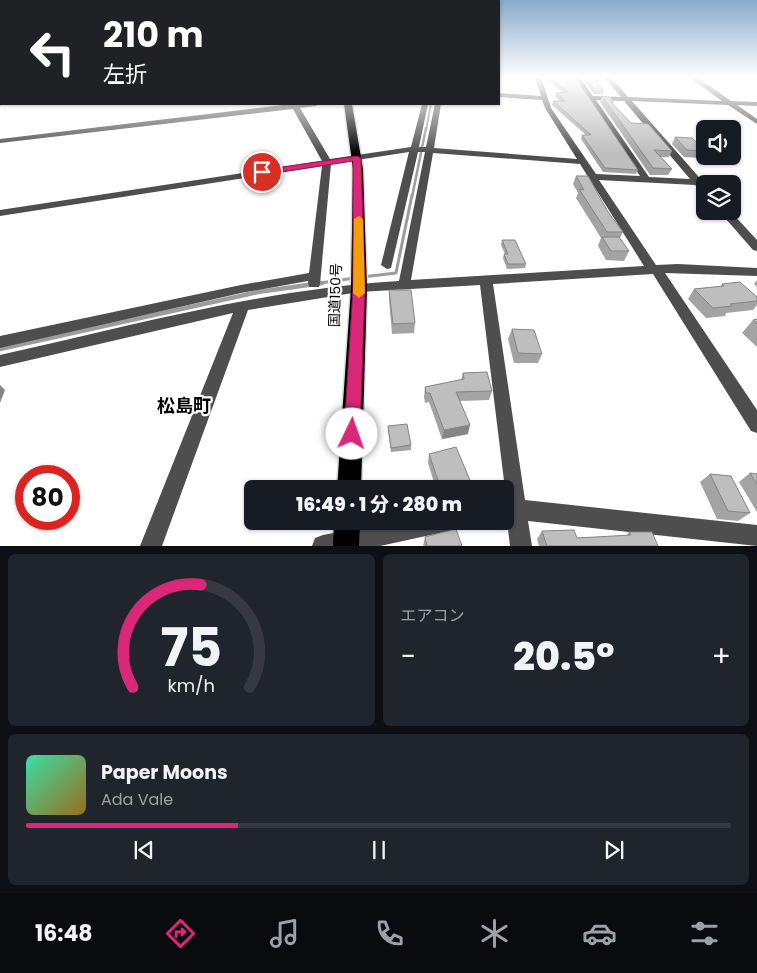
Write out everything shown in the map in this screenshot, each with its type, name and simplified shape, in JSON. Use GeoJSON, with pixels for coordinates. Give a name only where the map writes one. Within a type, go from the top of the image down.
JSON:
{"type":"FeatureCollection","features":[{"type":"Feature","properties":{"kind":"highway","name":"国道150号"},"geometry":{"type":"LineString","coordinates":[[348,105],[357,158],[359,288],[349,480]]}},
{"type":"Feature","properties":{"kind":"street"},"geometry":{"type":"LineString","coordinates":[[546,102],[757,425]]}},
{"type":"Feature","properties":{"kind":"street"},"geometry":{"type":"LineString","coordinates":[[593,102],[647,180]]}},
{"type":"Feature","properties":{"kind":"street"},"geometry":{"type":"LineString","coordinates":[[629,102],[696,179]]}},
{"type":"Feature","properties":{"kind":"street"},"geometry":{"type":"LineString","coordinates":[[716,102],[757,104]]}},
{"type":"Feature","properties":{"kind":"street"},"geometry":{"type":"LineString","coordinates":[[730,103],[757,122]]}},
{"type":"Feature","properties":{"kind":"street"},"geometry":{"type":"LineString","coordinates":[[0,141],[295,105],[327,162],[312,294]]}},
{"type":"Feature","properties":{"kind":"street"},"geometry":{"type":"LineString","coordinates":[[387,265],[425,105]]}},
{"type":"Feature","properties":{"kind":"street"},"geometry":{"type":"LineString","coordinates":[[404,286],[438,105]]}},
{"type":"Feature","properties":{"kind":"street"},"geometry":{"type":"LineString","coordinates":[[0,213],[414,149],[584,162]]}},
{"type":"Feature","properties":{"kind":"street"},"geometry":{"type":"LineString","coordinates":[[594,177],[696,185]]}},
{"type":"Feature","properties":{"kind":"street"},"geometry":{"type":"LineString","coordinates":[[732,220],[757,247]]}},
{"type":"Feature","properties":{"kind":"street"},"geometry":{"type":"LineString","coordinates":[[394,234],[414,236]]}},
{"type":"Feature","properties":{"kind":"street"},"geometry":{"type":"LineString","coordinates":[[0,361],[243,306],[359,288],[655,270],[706,268],[757,272]]}},
{"type":"Feature","properties":{"kind":"street"},"geometry":{"type":"LineString","coordinates":[[0,342],[241,289],[314,276]]}},
{"type":"Feature","properties":{"kind":"street"},"geometry":{"type":"LineString","coordinates":[[486,281],[507,480]]}},
{"type":"Feature","properties":{"kind":"street"},"geometry":{"type":"LineString","coordinates":[[151,546],[243,306]]}},
{"type":"Feature","properties":{"kind":"street"},"geometry":{"type":"LineString","coordinates":[[514,510],[757,536]]}},
{"type":"Feature","properties":{"kind":"street"},"geometry":{"type":"LineString","coordinates":[[514,523],[521,546]]}},
{"type":"Feature","properties":{"kind":"street"},"geometry":{"type":"LineString","coordinates":[[341,538],[392,530]]}},
{"type":"Feature","properties":{"kind":"building"},"geometry":{"type":"Polygon","coordinates":[[[555,102],[592,102],[638,170],[605,168],[582,135],[591,135],[555,102]]]}},
{"type":"Feature","properties":{"kind":"building"},"geometry":{"type":"Polygon","coordinates":[[[607,102],[611,102],[631,123],[648,124],[672,151],[654,150],[672,169],[653,168],[607,102]]]}},
{"type":"Feature","properties":{"kind":"building"},"geometry":{"type":"Polygon","coordinates":[[[675,137],[692,138],[696,142],[696,150],[687,150],[675,137]]]}},
{"type":"Feature","properties":{"kind":"building"},"geometry":{"type":"Polygon","coordinates":[[[576,176],[588,176],[608,212],[623,232],[607,232],[579,189],[584,190],[576,176]]]}},
{"type":"Feature","properties":{"kind":"building"},"geometry":{"type":"Polygon","coordinates":[[[602,237],[619,237],[629,251],[611,251],[602,237]]]}},
{"type":"Feature","properties":{"kind":"building"},"geometry":{"type":"Polygon","coordinates":[[[502,240],[515,240],[526,264],[508,264],[504,254],[508,254],[502,240]]]}},
{"type":"Feature","properties":{"kind":"building"},"geometry":{"type":"Polygon","coordinates":[[[740,282],[757,297],[757,301],[713,308],[694,289],[724,286],[722,284],[740,282]]]}},
{"type":"Feature","properties":{"kind":"building"},"geometry":{"type":"Polygon","coordinates":[[[389,290],[411,290],[415,323],[393,324],[389,290]]]}},
{"type":"Feature","properties":{"kind":"building"},"geometry":{"type":"Polygon","coordinates":[[[512,329],[534,330],[542,354],[518,353],[512,329]]]}},
{"type":"Feature","properties":{"kind":"building"},"geometry":{"type":"Polygon","coordinates":[[[487,372],[492,391],[456,392],[470,425],[444,430],[430,393],[426,393],[425,387],[464,379],[463,373],[487,372]]]}},
{"type":"Feature","properties":{"kind":"building"},"geometry":{"type":"Polygon","coordinates":[[[407,424],[411,445],[391,448],[388,426],[407,424]]]}},
{"type":"Feature","properties":{"kind":"building"},"geometry":{"type":"Polygon","coordinates":[[[456,447],[470,480],[438,480],[429,454],[456,447]]]}},
{"type":"Feature","properties":{"kind":"building"},"geometry":{"type":"Polygon","coordinates":[[[750,473],[757,474],[757,484],[750,473]]]}},
{"type":"Feature","properties":{"kind":"building"},"geometry":{"type":"Polygon","coordinates":[[[710,474],[731,476],[750,513],[728,511],[710,474]]]}},
{"type":"Feature","properties":{"kind":"building"},"geometry":{"type":"Polygon","coordinates":[[[456,530],[462,546],[427,546],[425,537],[456,530]]]}},
{"type":"Feature","properties":{"kind":"building"},"geometry":{"type":"Polygon","coordinates":[[[574,530],[577,538],[631,535],[629,532],[652,532],[658,546],[547,546],[542,531],[574,530]]]}},
{"type":"Feature","properties":{"kind":"waterway"},"geometry":{"type":"LineString","coordinates":[[426,130],[431,105]]}},
{"type":"Feature","properties":{"kind":"waterway"},"geometry":{"type":"LineString","coordinates":[[412,197],[426,128]]}},
{"type":"Feature","properties":{"kind":"waterway"},"geometry":{"type":"LineString","coordinates":[[362,277],[396,273],[412,195]]}},
{"type":"Feature","properties":{"kind":"waterway"},"geometry":{"type":"LineString","coordinates":[[313,284],[355,278]]}},
{"type":"Feature","properties":{"kind":"waterway"},"geometry":{"type":"LineString","coordinates":[[0,349],[258,292],[322,283]]}},
{"type":"Feature","properties":{"kind":"slow traffic"},"geometry":{"type":"LineString","coordinates":[[359,219],[359,293]]}},
{"type":"Feature","properties":{"kind":"district","name":"松島町"},"geometry":{"type":"Point","coordinates":[184,406]}},
{"type":"Feature","properties":{"kind":"route"},"geometry":{"type":"LineString","coordinates":[[262,172],[357,158],[359,288],[352,434]]}}]}
